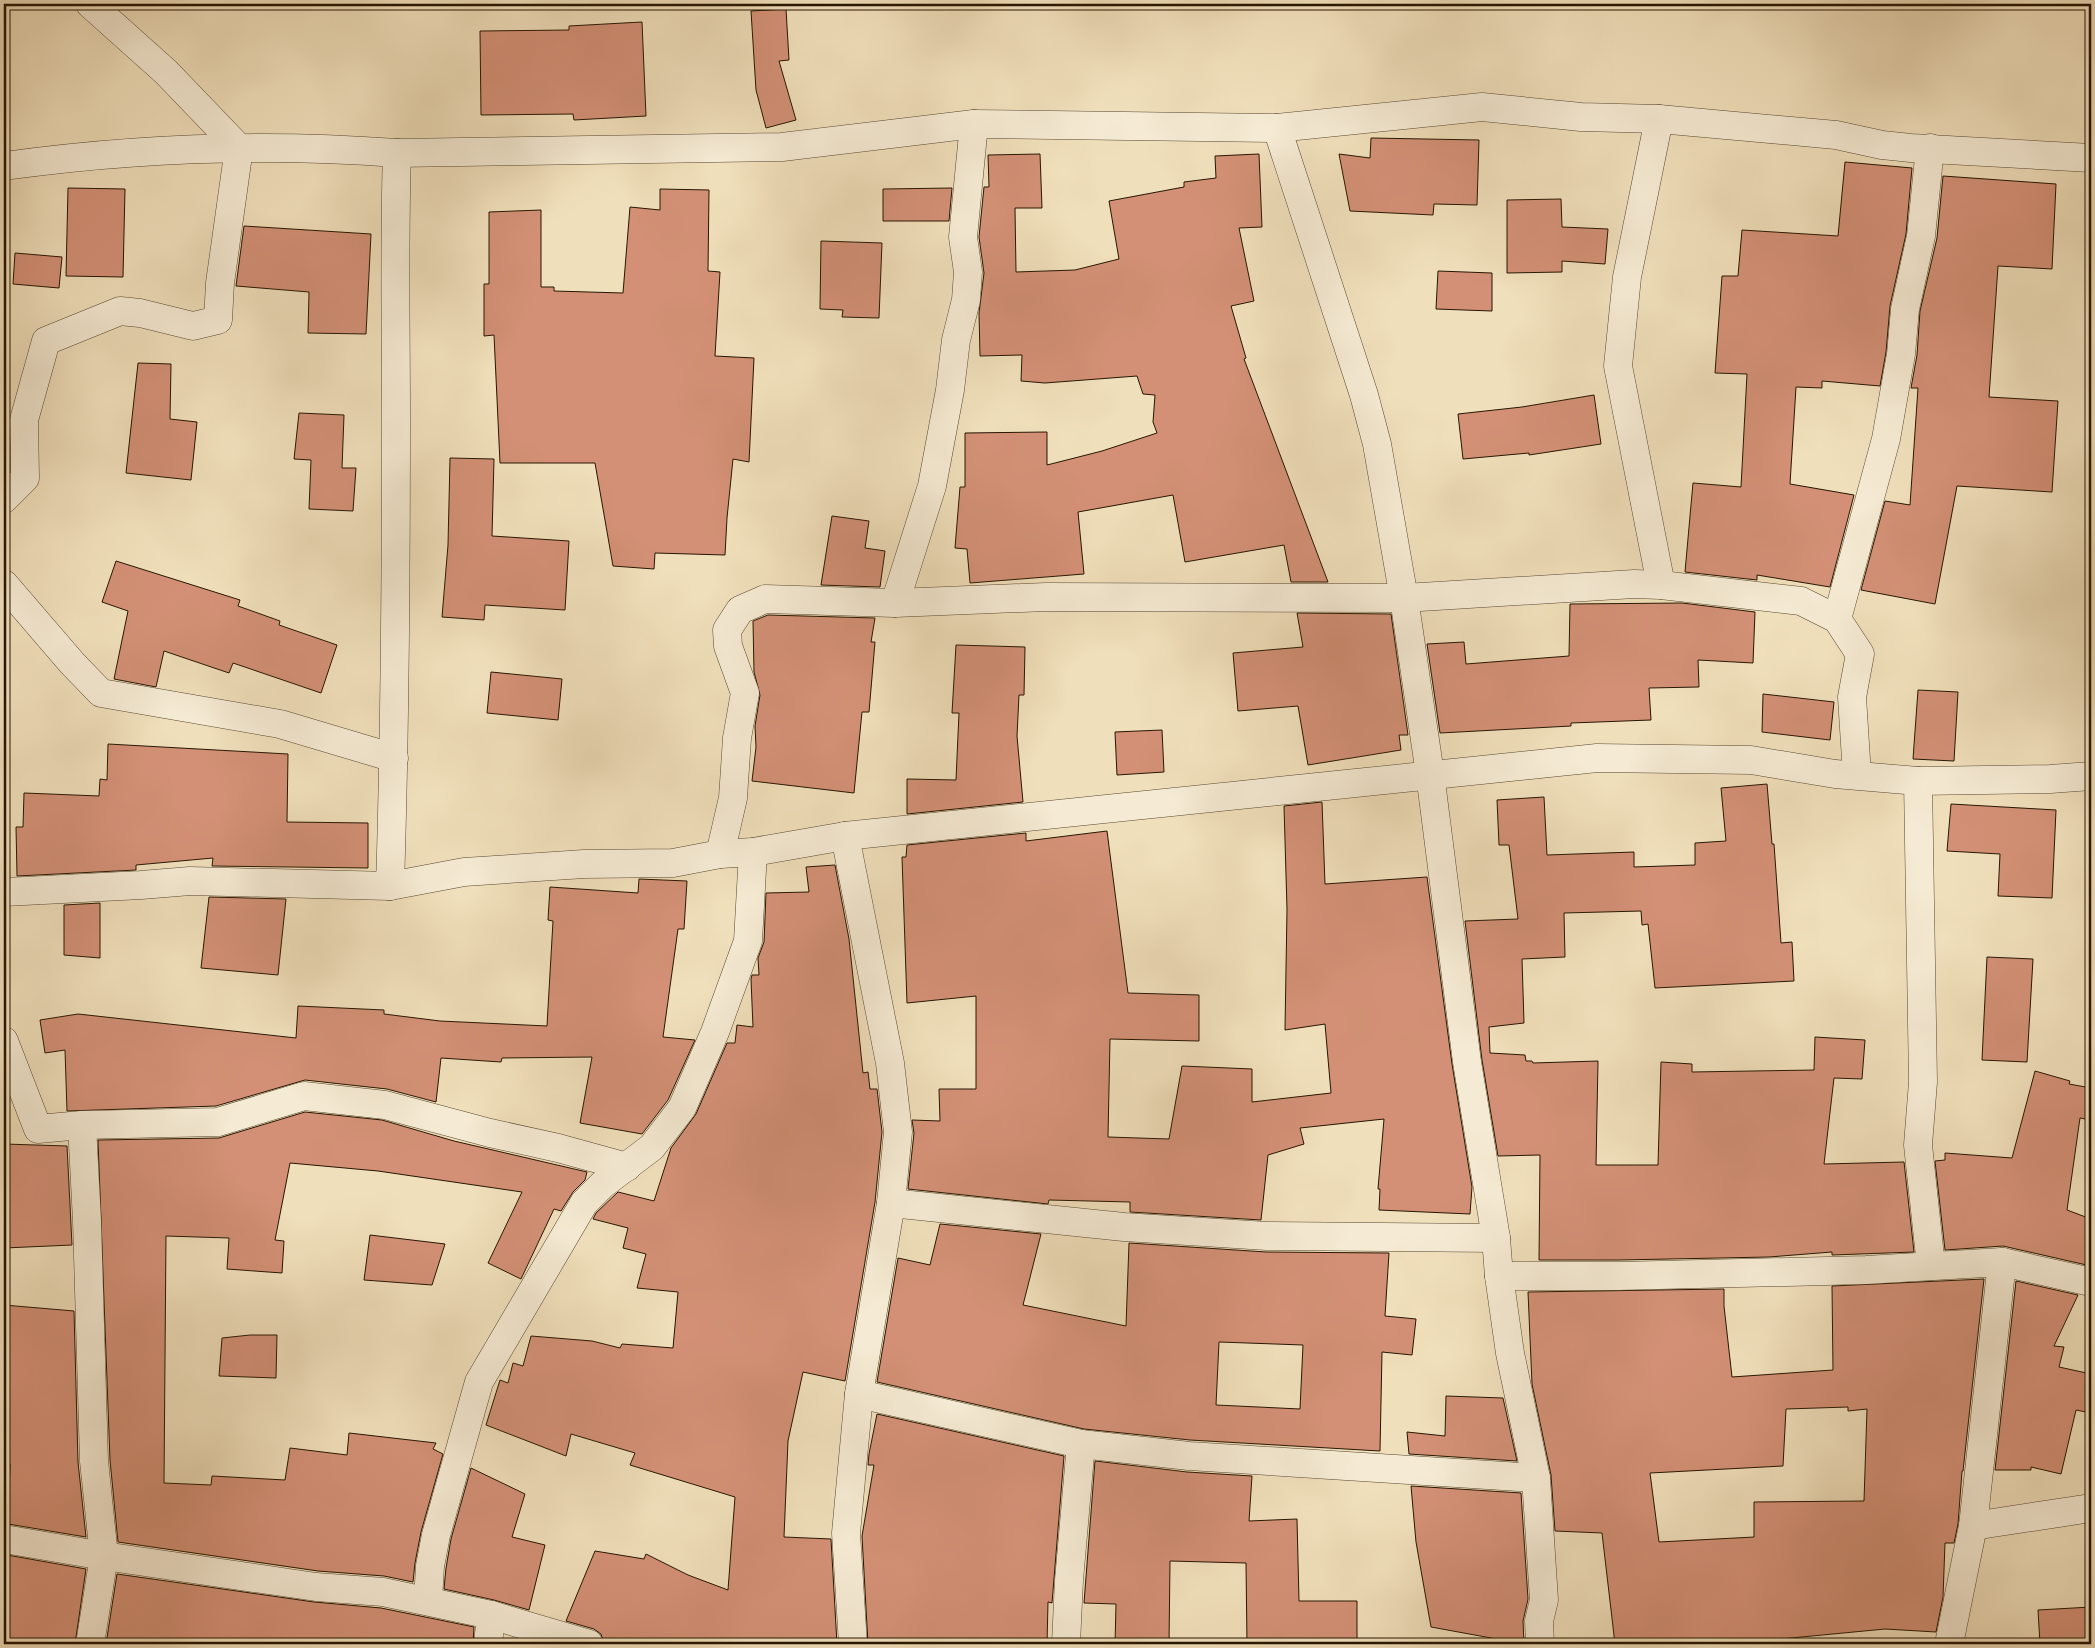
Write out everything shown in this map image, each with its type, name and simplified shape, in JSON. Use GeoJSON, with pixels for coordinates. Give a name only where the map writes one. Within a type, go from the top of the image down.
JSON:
{"type":"FeatureCollection","features":[{"type":"Feature","properties":{"kind":"street"},"geometry":{"type":"LineString","coordinates":[[90,4],[166,72],[239,148]]}},
{"type":"Feature","properties":{"kind":"street"},"geometry":{"type":"LineString","coordinates":[[4,166],[72,156],[239,148],[339,149],[397,153],[782,147],[974,124],[1277,128],[1482,107],[1581,117],[1660,119],[1836,135],[1882,145],[2091,158]]}},
{"type":"Feature","properties":{"kind":"street"},"geometry":{"type":"LineString","coordinates":[[1660,119],[1627,277],[1618,366],[1661,584]]}},
{"type":"Feature","properties":{"kind":"street"},"geometry":{"type":"LineString","coordinates":[[895,603],[932,486],[950,390],[956,340],[966,300],[968,272],[963,236],[974,124]]}},
{"type":"Feature","properties":{"kind":"street"},"geometry":{"type":"LineString","coordinates":[[1277,128],[1364,395],[1375,436],[1404,598],[1430,774],[1467,1062],[1496,1238],[1499,1276],[1510,1353],[1536,1478],[1544,1600],[1539,1621],[1540,1644]]}},
{"type":"Feature","properties":{"kind":"street"},"geometry":{"type":"LineString","coordinates":[[4,499],[25,478],[24,420],[46,341],[120,311],[140,313],[193,326],[218,320],[220,283],[239,148]]}},
{"type":"Feature","properties":{"kind":"street"},"geometry":{"type":"LineString","coordinates":[[1837,619],[1886,439],[1901,354],[1905,309],[1921,236],[1930,148]]}},
{"type":"Feature","properties":{"kind":"street"},"geometry":{"type":"LineString","coordinates":[[390,886],[394,758],[396,336],[394,244],[397,153]]}},
{"type":"Feature","properties":{"kind":"street"},"geometry":{"type":"LineString","coordinates":[[4,584],[72,663],[101,693],[280,724],[394,758]]}},
{"type":"Feature","properties":{"kind":"street"},"geometry":{"type":"LineString","coordinates":[[720,854],[733,798],[738,738],[745,693],[728,646],[727,630],[740,610],[764,599],[895,603],[1065,597],[1404,598],[1661,584],[1801,601],[1837,619],[1860,654],[1852,697],[1857,775]]}},
{"type":"Feature","properties":{"kind":"street"},"geometry":{"type":"LineString","coordinates":[[4,892],[141,886],[190,881],[390,886],[464,872],[584,864],[673,863],[720,854],[752,852],[846,836],[1597,758],[1751,760],[1835,774],[1918,781],[2091,776]]}},
{"type":"Feature","properties":{"kind":"street"},"geometry":{"type":"LineString","coordinates":[[1918,781],[1923,1082],[1918,1145],[1931,1266]]}},
{"type":"Feature","properties":{"kind":"street"},"geometry":{"type":"LineString","coordinates":[[846,836],[890,1063],[898,1132],[891,1203],[859,1394],[846,1533],[853,1644]]}},
{"type":"Feature","properties":{"kind":"street"},"geometry":{"type":"LineString","coordinates":[[428,1601],[430,1566],[436,1534],[479,1382],[584,1203],[602,1185],[628,1167],[652,1146],[682,1108],[716,1032],[748,941],[752,852]]}},
{"type":"Feature","properties":{"kind":"street"},"geometry":{"type":"LineString","coordinates":[[4,1041],[38,1129],[82,1125],[218,1122],[304,1096],[385,1105],[628,1167]]}},
{"type":"Feature","properties":{"kind":"street"},"geometry":{"type":"LineString","coordinates":[[82,1125],[87,1221],[94,1461],[104,1556],[90,1644]]}},
{"type":"Feature","properties":{"kind":"street"},"geometry":{"type":"LineString","coordinates":[[891,1203],[1124,1227],[1258,1235],[1496,1238]]}},
{"type":"Feature","properties":{"kind":"street"},"geometry":{"type":"LineString","coordinates":[[1499,1276],[1619,1276],[1866,1270],[2002,1262],[2091,1282]]}},
{"type":"Feature","properties":{"kind":"street"},"geometry":{"type":"LineString","coordinates":[[1949,1644],[1973,1526],[2002,1262]]}},
{"type":"Feature","properties":{"kind":"street"},"geometry":{"type":"LineString","coordinates":[[859,1394],[1081,1444],[1189,1456],[1536,1478]]}},
{"type":"Feature","properties":{"kind":"street"},"geometry":{"type":"LineString","coordinates":[[1066,1644],[1069,1580],[1081,1444]]}},
{"type":"Feature","properties":{"kind":"street"},"geometry":{"type":"LineString","coordinates":[[1973,1526],[2091,1508]]}},
{"type":"Feature","properties":{"kind":"street"},"geometry":{"type":"LineString","coordinates":[[4,1539],[104,1556],[316,1587],[383,1592],[492,1615],[589,1644]]}},
{"type":"Feature","properties":{"kind":"street"},"geometry":{"type":"LineString","coordinates":[[488,1644],[492,1615]]}},
{"type":"Feature","properties":{"kind":"building"},"geometry":{"type":"Polygon","coordinates":[[[786,9],[789,60],[779,61],[796,120],[766,128],[756,90],[751,11],[786,9]]]}},
{"type":"Feature","properties":{"kind":"building"},"geometry":{"type":"Polygon","coordinates":[[[642,22],[646,116],[574,120],[573,114],[481,115],[480,31],[569,30],[569,26],[642,22]]]}},
{"type":"Feature","properties":{"kind":"building"},"geometry":{"type":"Polygon","coordinates":[[[1371,138],[1479,140],[1477,205],[1434,204],[1433,215],[1350,211],[1339,154],[1370,158],[1371,138]]]}},
{"type":"Feature","properties":{"kind":"building"},"geometry":{"type":"Polygon","coordinates":[[[1040,154],[1042,208],[1015,208],[1016,272],[1075,270],[1119,259],[1109,201],[1184,187],[1184,182],[1216,178],[1215,156],[1259,154],[1262,227],[1239,228],[1254,301],[1231,306],[1246,358],[1244,359],[1328,582],[1291,582],[1284,545],[1185,562],[1173,495],[1078,512],[1084,574],[970,583],[967,549],[955,548],[960,487],[965,487],[965,433],[1047,432],[1047,465],[1102,451],[1157,433],[1153,422],[1155,395],[1143,394],[1137,376],[1045,383],[1021,381],[1022,355],[980,356],[979,313],[984,273],[979,237],[984,187],[989,187],[988,155],[1040,154]]]}},
{"type":"Feature","properties":{"kind":"building"},"geometry":{"type":"Polygon","coordinates":[[[1845,162],[1912,168],[1906,234],[1890,306],[1886,352],[1880,386],[1822,381],[1822,388],[1796,387],[1790,484],[1854,495],[1830,587],[1757,575],[1757,580],[1685,572],[1693,483],[1741,487],[1747,374],[1715,373],[1722,276],[1738,276],[1742,230],[1838,236],[1845,162]]]}},
{"type":"Feature","properties":{"kind":"building"},"geometry":{"type":"Polygon","coordinates":[[[1943,176],[2056,184],[2052,269],[1998,266],[1989,397],[2058,401],[2052,492],[1957,486],[1935,604],[1861,590],[1885,501],[1910,505],[1918,388],[1911,388],[1917,355],[1920,311],[1937,238],[1943,176]]]}},
{"type":"Feature","properties":{"kind":"building"},"geometry":{"type":"Polygon","coordinates":[[[68,188],[125,189],[123,277],[66,276],[68,188]]]}},
{"type":"Feature","properties":{"kind":"building"},"geometry":{"type":"Polygon","coordinates":[[[952,188],[949,221],[883,221],[883,189],[952,188]]]}},
{"type":"Feature","properties":{"kind":"building"},"geometry":{"type":"Polygon","coordinates":[[[660,189],[709,190],[708,271],[720,272],[715,356],[754,358],[749,462],[733,459],[725,555],[655,553],[654,569],[613,566],[595,463],[500,463],[494,335],[484,336],[484,284],[489,284],[489,212],[541,210],[541,287],[554,287],[554,291],[623,293],[630,207],[660,210],[660,189]]]}},
{"type":"Feature","properties":{"kind":"building"},"geometry":{"type":"Polygon","coordinates":[[[1561,199],[1562,227],[1608,229],[1605,264],[1562,261],[1562,272],[1507,273],[1507,200],[1561,199]]]}},
{"type":"Feature","properties":{"kind":"building"},"geometry":{"type":"Polygon","coordinates":[[[244,226],[371,234],[366,334],[308,333],[309,292],[236,286],[244,226]]]}},
{"type":"Feature","properties":{"kind":"building"},"geometry":{"type":"Polygon","coordinates":[[[821,241],[882,243],[879,318],[842,317],[843,310],[820,309],[821,241]]]}},
{"type":"Feature","properties":{"kind":"building"},"geometry":{"type":"Polygon","coordinates":[[[15,253],[62,257],[59,288],[13,284],[15,253]]]}},
{"type":"Feature","properties":{"kind":"building"},"geometry":{"type":"Polygon","coordinates":[[[1438,271],[1492,273],[1492,311],[1436,309],[1438,271]]]}},
{"type":"Feature","properties":{"kind":"building"},"geometry":{"type":"Polygon","coordinates":[[[138,363],[171,364],[170,419],[197,422],[191,480],[126,473],[138,363]]]}},
{"type":"Feature","properties":{"kind":"building"},"geometry":{"type":"Polygon","coordinates":[[[1594,395],[1601,444],[1529,455],[1529,453],[1463,459],[1458,414],[1522,407],[1594,395]]]}},
{"type":"Feature","properties":{"kind":"building"},"geometry":{"type":"Polygon","coordinates":[[[299,413],[344,415],[342,468],[356,468],[353,511],[309,509],[311,460],[294,459],[299,413]]]}},
{"type":"Feature","properties":{"kind":"building"},"geometry":{"type":"Polygon","coordinates":[[[450,458],[494,459],[492,536],[569,541],[565,610],[485,605],[484,620],[442,617],[448,545],[450,458]]]}},
{"type":"Feature","properties":{"kind":"building"},"geometry":{"type":"Polygon","coordinates":[[[832,516],[869,521],[865,548],[885,551],[880,587],[821,585],[832,516]]]}},
{"type":"Feature","properties":{"kind":"building"},"geometry":{"type":"Polygon","coordinates":[[[116,561],[240,600],[238,606],[280,621],[279,625],[337,645],[321,693],[233,663],[229,673],[164,651],[156,687],[114,679],[128,611],[102,602],[116,561]]]}},
{"type":"Feature","properties":{"kind":"building"},"geometry":{"type":"Polygon","coordinates":[[[1682,603],[1755,612],[1753,663],[1698,660],[1699,687],[1649,688],[1651,720],[1571,723],[1571,726],[1440,733],[1427,644],[1464,642],[1466,664],[1569,656],[1570,604],[1682,603]]]}},
{"type":"Feature","properties":{"kind":"building"},"geometry":{"type":"Polygon","coordinates":[[[1297,613],[1391,614],[1408,735],[1399,735],[1401,750],[1308,765],[1298,706],[1238,711],[1233,653],[1303,647],[1297,613]]]}},
{"type":"Feature","properties":{"kind":"building"},"geometry":{"type":"Polygon","coordinates":[[[768,615],[875,618],[871,642],[875,642],[869,712],[862,712],[854,793],[752,781],[756,747],[755,726],[760,695],[754,672],[753,621],[768,615]]]}},
{"type":"Feature","properties":{"kind":"building"},"geometry":{"type":"Polygon","coordinates":[[[956,645],[1025,647],[1024,695],[1019,695],[1017,736],[1023,802],[907,814],[907,779],[956,780],[959,713],[952,713],[956,645]]]}},
{"type":"Feature","properties":{"kind":"building"},"geometry":{"type":"Polygon","coordinates":[[[491,672],[562,679],[558,720],[487,713],[491,672]]]}},
{"type":"Feature","properties":{"kind":"building"},"geometry":{"type":"Polygon","coordinates":[[[1918,690],[1958,692],[1954,761],[1913,759],[1918,690]]]}},
{"type":"Feature","properties":{"kind":"building"},"geometry":{"type":"Polygon","coordinates":[[[1763,694],[1834,702],[1830,740],[1762,732],[1763,694]]]}},
{"type":"Feature","properties":{"kind":"building"},"geometry":{"type":"Polygon","coordinates":[[[1162,730],[1164,772],[1117,775],[1115,732],[1162,730]]]}},
{"type":"Feature","properties":{"kind":"building"},"geometry":{"type":"Polygon","coordinates":[[[108,744],[288,754],[287,822],[368,823],[368,868],[212,866],[213,858],[136,865],[136,870],[17,876],[16,827],[23,827],[24,793],[99,796],[100,779],[107,780],[108,744]]]}},
{"type":"Feature","properties":{"kind":"building"},"geometry":{"type":"Polygon","coordinates":[[[1767,784],[1772,844],[1774,844],[1781,943],[1792,942],[1794,981],[1655,988],[1648,924],[1642,925],[1641,911],[1564,913],[1565,957],[1522,959],[1524,1023],[1489,1027],[1490,1053],[1525,1055],[1526,1061],[1532,1061],[1533,1063],[1598,1061],[1596,1165],[1658,1165],[1661,1062],[1692,1064],[1692,1072],[1814,1070],[1815,1037],[1865,1040],[1862,1079],[1834,1078],[1824,1164],[1904,1162],[1914,1252],[1832,1255],[1832,1252],[1769,1257],[1539,1260],[1540,1155],[1498,1156],[1482,1060],[1465,921],[1518,919],[1509,845],[1499,845],[1497,800],[1544,797],[1547,855],[1634,852],[1634,867],[1695,865],[1695,843],[1726,841],[1721,788],[1767,784]]]}},
{"type":"Feature","properties":{"kind":"building"},"geometry":{"type":"Polygon","coordinates":[[[1322,802],[1325,884],[1427,877],[1452,1064],[1472,1187],[1470,1214],[1379,1210],[1380,1189],[1378,1189],[1384,1119],[1300,1128],[1304,1144],[1268,1155],[1261,1220],[1130,1212],[1130,1202],[1049,1200],[1048,1204],[908,1189],[914,1133],[912,1120],[940,1121],[939,1089],[976,1089],[976,996],[907,1003],[902,857],[906,857],[907,845],[1026,833],[1026,841],[1107,831],[1128,993],[1199,995],[1199,1041],[1110,1039],[1108,1137],[1169,1139],[1182,1066],[1252,1069],[1252,1102],[1331,1093],[1325,1024],[1285,1030],[1287,909],[1284,806],[1322,802]]]}},
{"type":"Feature","properties":{"kind":"building"},"geometry":{"type":"Polygon","coordinates":[[[1951,804],[2056,810],[2052,898],[1998,896],[2000,854],[1947,851],[1951,804]]]}},
{"type":"Feature","properties":{"kind":"building"},"geometry":{"type":"Polygon","coordinates":[[[835,865],[849,939],[863,1073],[868,1072],[870,1089],[877,1089],[882,1132],[875,1202],[845,1381],[803,1372],[788,1441],[784,1537],[831,1539],[837,1644],[604,1644],[601,1634],[594,1629],[566,1621],[595,1551],[644,1559],[646,1554],[688,1575],[728,1590],[735,1497],[630,1465],[635,1453],[571,1434],[566,1456],[486,1425],[500,1380],[508,1383],[513,1363],[523,1366],[531,1336],[592,1341],[620,1348],[622,1344],[673,1348],[678,1292],[637,1288],[646,1254],[623,1248],[628,1228],[593,1219],[596,1213],[618,1192],[654,1201],[671,1148],[696,1114],[727,1043],[735,1043],[737,1025],[753,1027],[751,979],[752,975],[759,975],[758,958],[764,942],[766,893],[809,892],[806,867],[835,865]]]}},
{"type":"Feature","properties":{"kind":"building"},"geometry":{"type":"Polygon","coordinates":[[[639,879],[687,881],[684,929],[678,929],[663,1037],[695,1040],[668,1100],[642,1134],[580,1123],[592,1057],[502,1058],[501,1062],[441,1058],[436,1102],[387,1089],[305,1080],[216,1106],[67,1111],[65,1050],[45,1053],[40,1020],[78,1014],[296,1038],[298,1006],[384,1010],[384,1014],[440,1021],[547,1026],[553,921],[548,920],[550,887],[638,893],[639,879]]]}},
{"type":"Feature","properties":{"kind":"building"},"geometry":{"type":"Polygon","coordinates":[[[209,897],[286,899],[278,975],[201,968],[209,897]]]}},
{"type":"Feature","properties":{"kind":"building"},"geometry":{"type":"Polygon","coordinates":[[[100,903],[100,958],[64,955],[64,905],[100,903]]]}},
{"type":"Feature","properties":{"kind":"building"},"geometry":{"type":"Polygon","coordinates":[[[1987,957],[2033,959],[2027,1062],[1982,1060],[1987,957]]]}},
{"type":"Feature","properties":{"kind":"building"},"geometry":{"type":"Polygon","coordinates":[[[2035,1071],[2070,1081],[2069,1084],[2091,1088],[2091,1120],[2080,1118],[2067,1210],[2091,1219],[2091,1266],[2003,1246],[1945,1250],[1935,1161],[1945,1160],[1945,1153],[2012,1158],[2035,1071]]]}},
{"type":"Feature","properties":{"kind":"building"},"geometry":{"type":"Polygon","coordinates":[[[305,1112],[382,1120],[454,1141],[587,1172],[585,1180],[573,1192],[561,1211],[554,1209],[521,1279],[488,1263],[522,1192],[378,1171],[290,1163],[275,1240],[284,1241],[282,1273],[227,1269],[229,1238],[166,1236],[164,1483],[211,1485],[212,1476],[285,1480],[290,1448],[347,1455],[349,1433],[436,1443],[433,1449],[443,1454],[421,1532],[413,1582],[384,1576],[318,1571],[118,1542],[110,1460],[98,1140],[219,1138],[305,1112]]]}},
{"type":"Feature","properties":{"kind":"building"},"geometry":{"type":"Polygon","coordinates":[[[4,1144],[67,1146],[72,1245],[4,1248],[4,1144]]]}},
{"type":"Feature","properties":{"kind":"building"},"geometry":{"type":"Polygon","coordinates":[[[940,1224],[1041,1234],[1023,1305],[1126,1326],[1129,1243],[1266,1252],[1389,1253],[1385,1316],[1416,1319],[1412,1355],[1382,1352],[1380,1451],[1190,1440],[1084,1429],[877,1382],[898,1258],[930,1265],[940,1224]],[[1219,1342],[1216,1405],[1300,1409],[1303,1345],[1219,1342]]]}},
{"type":"Feature","properties":{"kind":"building"},"geometry":{"type":"Polygon","coordinates":[[[370,1235],[445,1244],[432,1285],[364,1280],[370,1235]]]}},
{"type":"Feature","properties":{"kind":"building"},"geometry":{"type":"Polygon","coordinates":[[[1984,1279],[1962,1471],[1958,1524],[1954,1543],[1945,1543],[1943,1597],[1936,1632],[1885,1629],[1760,1641],[1761,1644],[1615,1644],[1602,1533],[1555,1531],[1551,1475],[1532,1384],[1528,1292],[1724,1289],[1724,1306],[1732,1377],[1833,1370],[1832,1286],[1984,1279]],[[1848,1407],[1786,1409],[1783,1466],[1650,1473],[1659,1542],[1754,1537],[1754,1502],[1864,1501],[1867,1409],[1848,1411],[1848,1407]]]}},
{"type":"Feature","properties":{"kind":"building"},"geometry":{"type":"Polygon","coordinates":[[[2016,1281],[2078,1295],[2054,1346],[2064,1347],[2059,1367],[2091,1374],[2091,1413],[2076,1410],[2061,1474],[2031,1467],[2031,1470],[1995,1470],[2016,1281]]]}},
{"type":"Feature","properties":{"kind":"building"},"geometry":{"type":"Polygon","coordinates":[[[4,1305],[74,1311],[78,1462],[86,1537],[8,1524],[10,1464],[4,1464],[4,1305]]]}},
{"type":"Feature","properties":{"kind":"building"},"geometry":{"type":"Polygon","coordinates":[[[277,1335],[276,1378],[219,1376],[222,1338],[277,1335]]]}},
{"type":"Feature","properties":{"kind":"building"},"geometry":{"type":"Polygon","coordinates":[[[1446,1396],[1503,1398],[1517,1461],[1409,1454],[1407,1432],[1445,1436],[1446,1396]]]}},
{"type":"Feature","properties":{"kind":"building"},"geometry":{"type":"Polygon","coordinates":[[[877,1414],[1064,1456],[1052,1603],[1048,1602],[1047,1644],[868,1644],[862,1536],[874,1465],[868,1465],[877,1414]]]}},
{"type":"Feature","properties":{"kind":"building"},"geometry":{"type":"Polygon","coordinates":[[[1095,1461],[1187,1472],[1252,1476],[1249,1521],[1297,1519],[1299,1601],[1357,1601],[1357,1644],[1247,1644],[1246,1563],[1170,1561],[1169,1644],[1115,1644],[1116,1604],[1084,1603],[1095,1461]]]}},
{"type":"Feature","properties":{"kind":"building"},"geometry":{"type":"Polygon","coordinates":[[[471,1468],[525,1494],[512,1537],[545,1545],[529,1610],[444,1589],[451,1539],[471,1468]]]}},
{"type":"Feature","properties":{"kind":"building"},"geometry":{"type":"Polygon","coordinates":[[[1411,1486],[1521,1493],[1528,1599],[1523,1621],[1524,1644],[1431,1627],[1416,1542],[1411,1486]]]}},
{"type":"Feature","properties":{"kind":"building"},"geometry":{"type":"Polygon","coordinates":[[[7,1555],[86,1569],[75,1644],[4,1644],[4,1580],[6,1581],[7,1555]]]}},
{"type":"Feature","properties":{"kind":"building"},"geometry":{"type":"Polygon","coordinates":[[[117,1574],[314,1602],[381,1608],[474,1627],[473,1644],[106,1644],[117,1574]]]}},
{"type":"Feature","properties":{"kind":"building"},"geometry":{"type":"Polygon","coordinates":[[[2091,1607],[2091,1644],[2040,1644],[2038,1610],[2091,1607]]]}}]}
